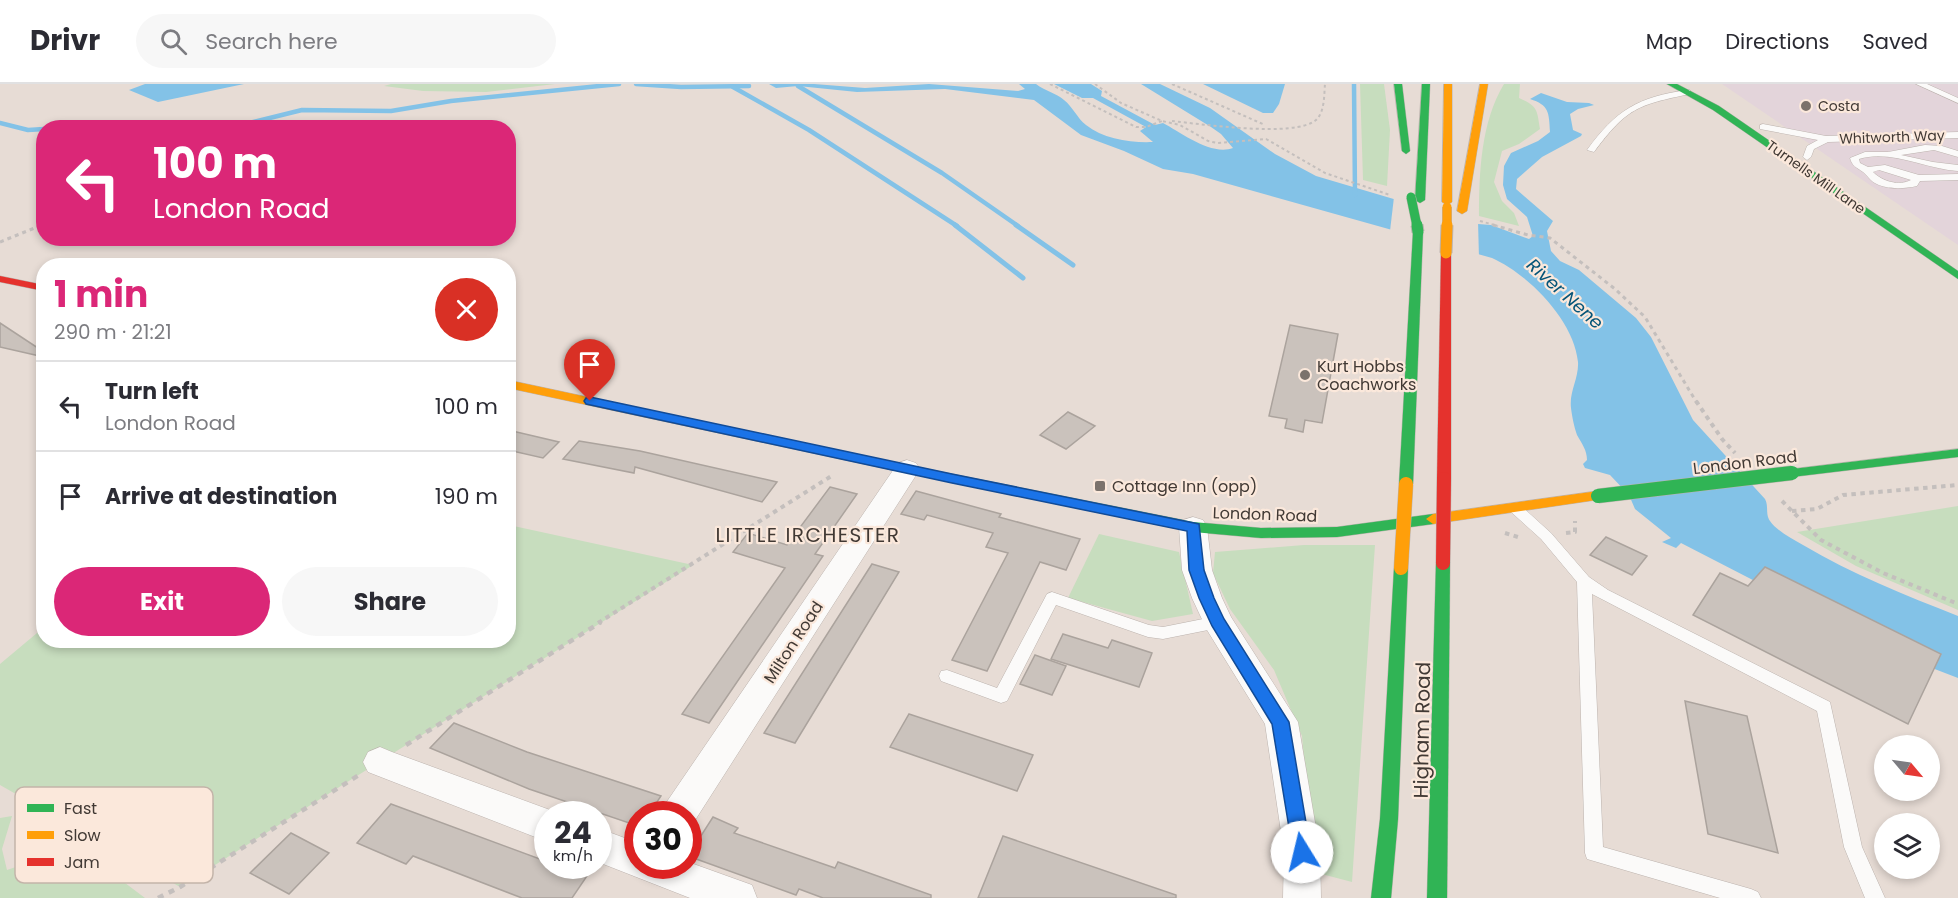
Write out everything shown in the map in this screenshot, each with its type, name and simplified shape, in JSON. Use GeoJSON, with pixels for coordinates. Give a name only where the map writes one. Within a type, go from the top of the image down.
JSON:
{"type":"FeatureCollection","features":[{"type":"Feature","properties":{"kind":"highway"},"geometry":{"type":"LineString","coordinates":[[1398,84],[1407,166],[1416,198]]}},
{"type":"Feature","properties":{"kind":"highway"},"geometry":{"type":"LineString","coordinates":[[1416,198],[1426,84]]}},
{"type":"Feature","properties":{"kind":"highway"},"geometry":{"type":"LineString","coordinates":[[1448,84],[1447,207],[1451,255]]}},
{"type":"Feature","properties":{"kind":"highway"},"geometry":{"type":"LineString","coordinates":[[1451,255],[1462,211],[1484,84]]}},
{"type":"Feature","properties":{"kind":"highway","name":"Turnells Mill Lane"},"geometry":{"type":"LineString","coordinates":[[1671,84],[1688,88],[1763,127],[1958,259]]}},
{"type":"Feature","properties":{"kind":"highway","name":"Turnells Mill Lane"},"geometry":{"type":"LineString","coordinates":[[1688,88],[1958,276]]}},
{"type":"Feature","properties":{"kind":"highway","name":"Higham Road"},"geometry":{"type":"LineString","coordinates":[[1381,898],[1389,819],[1406,484],[1418,239],[1416,198]]}},
{"type":"Feature","properties":{"kind":"highway","name":"Higham Road"},"geometry":{"type":"LineString","coordinates":[[1437,898],[1446,348],[1451,255]]}},
{"type":"Feature","properties":{"kind":"highway"},"geometry":{"type":"LineString","coordinates":[[0,279],[36,286]]}},
{"type":"Feature","properties":{"kind":"highway","name":"London Road"},"geometry":{"type":"LineString","coordinates":[[516,386],[1194,527],[1261,533],[1337,532],[1598,496],[1958,453]]}},
{"type":"Feature","properties":{"kind":"street","name":"Milton Road"},"geometry":{"type":"LineString","coordinates":[[688,801],[908,469]]}},
{"type":"Feature","properties":{"kind":"street"},"geometry":{"type":"LineString","coordinates":[[1194,527],[1197,570],[1218,622],[1281,722],[1302,852],[1302,898]]}},
{"type":"Feature","properties":{"kind":"street"},"geometry":{"type":"LineString","coordinates":[[381,762],[534,821]]}},
{"type":"Feature","properties":{"kind":"street"},"geometry":{"type":"LineString","coordinates":[[686,879],[738,898]]}},
{"type":"Feature","properties":{"kind":"lane"},"geometry":{"type":"LineString","coordinates":[[1920,84],[1958,101]]}},
{"type":"Feature","properties":{"kind":"lane"},"geometry":{"type":"LineString","coordinates":[[1591,150],[1609,125],[1631,106],[1656,96],[1688,88]]}},
{"type":"Feature","properties":{"kind":"lane","name":"Whitworth Way"},"geometry":{"type":"LineString","coordinates":[[1763,127],[1793,135],[1826,139],[1958,135]]}},
{"type":"Feature","properties":{"kind":"lane","name":"Whitworth Way"},"geometry":{"type":"LineString","coordinates":[[1807,157],[1810,148],[1826,139]]}},
{"type":"Feature","properties":{"kind":"lane"},"geometry":{"type":"LineString","coordinates":[[1886,155],[1924,147],[1958,146]]}},
{"type":"Feature","properties":{"kind":"lane"},"geometry":{"type":"LineString","coordinates":[[1946,147],[1958,154]]}},
{"type":"Feature","properties":{"kind":"lane"},"geometry":{"type":"LineString","coordinates":[[1913,177],[1916,180],[1914,184],[1894,185],[1877,180],[1856,164],[1854,158],[1862,154],[1886,155],[1958,168]]}},
{"type":"Feature","properties":{"kind":"lane"},"geometry":{"type":"LineString","coordinates":[[1900,158],[1958,154]]}},
{"type":"Feature","properties":{"kind":"lane"},"geometry":{"type":"LineString","coordinates":[[1922,163],[1958,162]]}},
{"type":"Feature","properties":{"kind":"lane"},"geometry":{"type":"LineString","coordinates":[[1868,171],[1872,168],[1884,168],[1901,171],[1913,177],[1958,177]]}},
{"type":"Feature","properties":{"kind":"lane"},"geometry":{"type":"LineString","coordinates":[[1515,508],[1546,536],[1584,581],[1603,594],[1824,707],[1852,847],[1875,898]]}},
{"type":"Feature","properties":{"kind":"lane"},"geometry":{"type":"LineString","coordinates":[[1584,581],[1594,853],[1751,898]]}},
{"type":"Feature","properties":{"kind":"lane"},"geometry":{"type":"LineString","coordinates":[[947,676],[1001,696],[1052,598],[1148,631],[1163,633],[1218,622]]}},
{"type":"Feature","properties":{"kind":"path"},"geometry":{"type":"LineString","coordinates":[[1050,84],[1136,127],[1161,122],[1277,128],[1306,126],[1316,120],[1321,113],[1325,84]]}},
{"type":"Feature","properties":{"kind":"path"},"geometry":{"type":"LineString","coordinates":[[1095,84],[1121,103],[1161,122],[1180,125],[1208,141],[1226,143],[1266,139],[1296,161],[1342,182],[1362,187]]}},
{"type":"Feature","properties":{"kind":"path"},"geometry":{"type":"LineString","coordinates":[[1172,84],[1257,123],[1277,128]]}},
{"type":"Feature","properties":{"kind":"path"},"geometry":{"type":"LineString","coordinates":[[0,242],[36,227]]}},
{"type":"Feature","properties":{"kind":"path"},"geometry":{"type":"LineString","coordinates":[[1528,235],[1550,238],[1615,289],[1645,317],[1695,400],[1722,439],[1738,455]]}},
{"type":"Feature","properties":{"kind":"path"},"geometry":{"type":"LineString","coordinates":[[213,866],[843,469]]}},
{"type":"Feature","properties":{"kind":"path"},"geometry":{"type":"LineString","coordinates":[[1791,511],[1817,509],[1843,495],[1958,485]]}},
{"type":"Feature","properties":{"kind":"path"},"geometry":{"type":"LineString","coordinates":[[1776,496],[1821,540],[1883,573],[1958,604]]}},
{"type":"Feature","properties":{"kind":"path"},"geometry":{"type":"LineString","coordinates":[[158,898],[186,883]]}},
{"type":"Feature","properties":{"kind":"shaded area"},"geometry":{"type":"Polygon","coordinates":[[[1722,84],[1958,84],[1958,245],[1845,168],[1722,84]]]}},
{"type":"Feature","properties":{"kind":"green space"},"geometry":{"type":"Polygon","coordinates":[[[391,84],[555,84],[486,92],[423,91],[384,86],[391,84]]]}},
{"type":"Feature","properties":{"kind":"green space"},"geometry":{"type":"Polygon","coordinates":[[[1360,84],[1384,84],[1390,130],[1387,186],[1363,180],[1360,84]]]}},
{"type":"Feature","properties":{"kind":"green space"},"geometry":{"type":"Polygon","coordinates":[[[1504,84],[1520,84],[1519,98],[1536,109],[1540,129],[1519,144],[1502,151],[1494,182],[1502,201],[1514,213],[1519,226],[1479,216],[1481,165],[1486,131],[1490,114],[1504,84]]]}},
{"type":"Feature","properties":{"kind":"green space"},"geometry":{"type":"Polygon","coordinates":[[[1958,506],[1958,610],[1856,566],[1797,532],[1958,506]]]}},
{"type":"Feature","properties":{"kind":"green space"},"geometry":{"type":"Polygon","coordinates":[[[516,527],[693,565],[213,866],[213,787],[15,787],[15,794],[0,785],[0,664],[36,634],[36,648],[516,648],[516,527]]]}},
{"type":"Feature","properties":{"kind":"green space"},"geometry":{"type":"Polygon","coordinates":[[[1099,534],[1179,552],[1193,614],[1152,621],[1068,598],[1099,534]]]}},
{"type":"Feature","properties":{"kind":"green space"},"geometry":{"type":"Polygon","coordinates":[[[1304,545],[1375,545],[1352,882],[1314,872],[1302,736],[1274,670],[1230,609],[1213,573],[1215,552],[1304,545]]]}},
{"type":"Feature","properties":{"kind":"green space"},"geometry":{"type":"Polygon","coordinates":[[[12,816],[2,849],[7,870],[15,867],[15,883],[125,883],[145,898],[0,898],[0,818],[12,816]]]}},
{"type":"Feature","properties":{"kind":"green space"},"geometry":{"type":"Polygon","coordinates":[[[173,883],[186,883],[180,887],[173,883]]]}},
{"type":"Feature","properties":{"kind":"water"},"geometry":{"type":"Polygon","coordinates":[[[145,84],[244,84],[158,102],[129,90],[145,84]]]}},
{"type":"Feature","properties":{"kind":"water","name":"River Nene"},"geometry":{"type":"Polygon","coordinates":[[[769,84],[814,84],[865,88],[929,84],[1018,91],[1025,89],[1019,84],[1036,84],[1064,100],[1083,122],[1101,134],[1127,141],[1153,142],[1140,131],[1146,127],[1093,98],[1082,98],[1054,84],[1091,84],[1102,91],[1101,96],[1155,125],[1163,123],[1215,149],[1233,148],[1221,134],[1211,127],[1141,84],[1160,84],[1210,108],[1275,154],[1316,176],[1478,224],[1491,225],[1529,239],[1533,236],[1527,217],[1507,199],[1503,185],[1504,166],[1511,153],[1538,141],[1550,132],[1547,110],[1530,99],[1541,93],[1567,102],[1594,105],[1578,109],[1570,114],[1573,130],[1582,134],[1581,136],[1542,157],[1517,179],[1516,189],[1553,221],[1547,231],[1551,251],[1560,261],[1579,270],[1636,318],[1651,337],[1693,420],[1765,499],[1767,513],[1773,525],[1822,556],[1860,575],[1958,616],[1958,678],[1919,663],[1918,665],[1681,543],[1676,548],[1662,542],[1671,538],[1635,509],[1629,495],[1610,475],[1585,468],[1583,464],[1587,460],[1586,453],[1576,432],[1571,408],[1571,396],[1578,362],[1575,346],[1568,330],[1559,315],[1534,287],[1506,265],[1492,258],[1193,174],[1163,169],[1081,135],[1034,100],[945,89],[857,92],[798,86],[776,88],[769,84]]]}},
{"type":"Feature","properties":{"kind":"water"},"geometry":{"type":"Polygon","coordinates":[[[1203,84],[1285,84],[1279,104],[1273,113],[1263,113],[1203,84]]]}},
{"type":"Feature","properties":{"kind":"pier"},"geometry":{"type":"Polygon","coordinates":[[[1394,197],[1478,221],[1479,258],[1390,231],[1394,197]]]}},
{"type":"Feature","properties":{"kind":"building"},"geometry":{"type":"Polygon","coordinates":[[[0,323],[36,347],[36,355],[0,347],[0,323]]]}},
{"type":"Feature","properties":{"kind":"building","name":"Kurt Hobbs Coachworks"},"geometry":{"type":"Polygon","coordinates":[[[1290,325],[1338,334],[1322,423],[1305,420],[1303,432],[1285,428],[1287,419],[1269,416],[1290,325]]]}},
{"type":"Feature","properties":{"kind":"building"},"geometry":{"type":"Polygon","coordinates":[[[1068,412],[1095,426],[1066,449],[1040,435],[1068,412]]]}},
{"type":"Feature","properties":{"kind":"building"},"geometry":{"type":"Polygon","coordinates":[[[516,432],[559,442],[543,458],[516,452],[516,432]]]}},
{"type":"Feature","properties":{"kind":"building"},"geometry":{"type":"Polygon","coordinates":[[[579,441],[640,451],[777,482],[762,502],[635,467],[634,473],[563,459],[579,441]]]}},
{"type":"Feature","properties":{"kind":"building"},"geometry":{"type":"Polygon","coordinates":[[[830,487],[857,494],[815,554],[823,556],[709,723],[682,714],[785,568],[733,552],[748,533],[787,545],[830,487]]]}},
{"type":"Feature","properties":{"kind":"building"},"geometry":{"type":"Polygon","coordinates":[[[916,491],[1001,514],[999,517],[1080,539],[1066,570],[1040,562],[987,671],[952,660],[1008,553],[986,547],[993,533],[927,515],[924,520],[901,514],[916,491]]]}},
{"type":"Feature","properties":{"kind":"building"},"geometry":{"type":"Polygon","coordinates":[[[1606,537],[1647,556],[1632,575],[1590,555],[1606,537]]]}},
{"type":"Feature","properties":{"kind":"building"},"geometry":{"type":"Polygon","coordinates":[[[872,564],[899,572],[795,743],[764,733],[872,564]]]}},
{"type":"Feature","properties":{"kind":"building"},"geometry":{"type":"Polygon","coordinates":[[[1765,567],[1941,654],[1908,724],[1693,615],[1720,573],[1748,586],[1765,567]]]}},
{"type":"Feature","properties":{"kind":"building"},"geometry":{"type":"Polygon","coordinates":[[[1063,634],[1108,648],[1112,640],[1152,653],[1139,687],[1051,659],[1063,634]]]}},
{"type":"Feature","properties":{"kind":"building"},"geometry":{"type":"Polygon","coordinates":[[[1035,655],[1066,666],[1052,695],[1020,684],[1035,655]]]}},
{"type":"Feature","properties":{"kind":"building"},"geometry":{"type":"Polygon","coordinates":[[[1685,701],[1747,716],[1778,853],[1708,834],[1685,701]]]}},
{"type":"Feature","properties":{"kind":"building"},"geometry":{"type":"Polygon","coordinates":[[[909,714],[1033,755],[1017,791],[890,747],[909,714]]]}},
{"type":"Feature","properties":{"kind":"building"},"geometry":{"type":"Polygon","coordinates":[[[454,723],[527,752],[661,796],[658,801],[624,801],[624,821],[612,817],[612,801],[564,801],[529,789],[430,748],[454,723]]]}},
{"type":"Feature","properties":{"kind":"building"},"geometry":{"type":"Polygon","coordinates":[[[391,804],[534,857],[534,879],[585,879],[572,898],[522,898],[413,856],[406,864],[357,843],[391,804]]]}},
{"type":"Feature","properties":{"kind":"building"},"geometry":{"type":"Polygon","coordinates":[[[713,817],[738,828],[734,833],[835,868],[838,862],[931,895],[931,898],[823,898],[799,889],[796,895],[702,861],[702,834],[713,817]]]}},
{"type":"Feature","properties":{"kind":"building"},"geometry":{"type":"Polygon","coordinates":[[[291,833],[329,853],[289,894],[250,873],[291,833]]]}},
{"type":"Feature","properties":{"kind":"building"},"geometry":{"type":"Polygon","coordinates":[[[1003,836],[1176,895],[1176,898],[978,898],[1003,836]]]}},
{"type":"Feature","properties":{"kind":"waterway"},"geometry":{"type":"LineString","coordinates":[[261,120],[302,110],[391,111],[451,101],[619,84]]}},
{"type":"Feature","properties":{"kind":"waterway"},"geometry":{"type":"LineString","coordinates":[[636,84],[681,87],[749,86]]}},
{"type":"Feature","properties":{"kind":"waterway"},"geometry":{"type":"LineString","coordinates":[[1354,84],[1355,195]]}},
{"type":"Feature","properties":{"kind":"waterway"},"geometry":{"type":"LineString","coordinates":[[798,86],[942,173],[1018,226]]}},
{"type":"Feature","properties":{"kind":"waterway"},"geometry":{"type":"LineString","coordinates":[[733,87],[809,130],[957,226]]}},
{"type":"Feature","properties":{"kind":"waterway"},"geometry":{"type":"LineString","coordinates":[[0,123],[28,130],[36,130]]}},
{"type":"Feature","properties":{"kind":"waterway"},"geometry":{"type":"LineString","coordinates":[[955,225],[1023,278]]}},
{"type":"Feature","properties":{"kind":"waterway"},"geometry":{"type":"LineString","coordinates":[[1016,225],[1073,265]]}},
{"type":"Feature","properties":{"kind":"traffic: fast"},"geometry":{"type":"LineString","coordinates":[[1398,84],[1406,151]]}},
{"type":"Feature","properties":{"kind":"traffic: fast"},"geometry":{"type":"LineString","coordinates":[[1420,200],[1426,84]]}},
{"type":"Feature","properties":{"kind":"traffic: fast"},"geometry":{"type":"LineString","coordinates":[[1671,84],[1716,108],[1958,276]]}},
{"type":"Feature","properties":{"kind":"traffic: fast"},"geometry":{"type":"LineString","coordinates":[[1411,197],[1418,232]]}},
{"type":"Feature","properties":{"kind":"traffic: fast"},"geometry":{"type":"LineString","coordinates":[[1406,484],[1418,232]]}},
{"type":"Feature","properties":{"kind":"traffic: fast"},"geometry":{"type":"LineString","coordinates":[[1792,473],[1958,453]]}},
{"type":"Feature","properties":{"kind":"traffic: fast"},"geometry":{"type":"LineString","coordinates":[[892,466],[1193,527],[1261,533],[1337,532],[1433,519]]}},
{"type":"Feature","properties":{"kind":"traffic: fast"},"geometry":{"type":"LineString","coordinates":[[1598,496],[1792,473]]}},
{"type":"Feature","properties":{"kind":"traffic: fast"},"geometry":{"type":"LineString","coordinates":[[1437,898],[1443,563]]}},
{"type":"Feature","properties":{"kind":"traffic: fast"},"geometry":{"type":"LineString","coordinates":[[1381,898],[1389,819],[1401,568]]}},
{"type":"Feature","properties":{"kind":"traffic: slow"},"geometry":{"type":"LineString","coordinates":[[1447,202],[1448,84]]}},
{"type":"Feature","properties":{"kind":"traffic: slow"},"geometry":{"type":"LineString","coordinates":[[1462,211],[1484,84]]}},
{"type":"Feature","properties":{"kind":"traffic: slow"},"geometry":{"type":"LineString","coordinates":[[1446,253],[1447,207]]}},
{"type":"Feature","properties":{"kind":"traffic: slow"},"geometry":{"type":"LineString","coordinates":[[516,386],[892,466]]}},
{"type":"Feature","properties":{"kind":"traffic: slow"},"geometry":{"type":"LineString","coordinates":[[1401,568],[1406,484]]}},
{"type":"Feature","properties":{"kind":"traffic: slow"},"geometry":{"type":"LineString","coordinates":[[1433,519],[1598,496]]}},
{"type":"Feature","properties":{"kind":"traffic: jam"},"geometry":{"type":"LineString","coordinates":[[1444,479],[1446,253]]}},
{"type":"Feature","properties":{"kind":"traffic: jam"},"geometry":{"type":"LineString","coordinates":[[0,279],[36,286]]}},
{"type":"Feature","properties":{"kind":"traffic: jam"},"geometry":{"type":"LineString","coordinates":[[1443,563],[1444,479]]}},
{"type":"Feature","properties":{"kind":"place","name":"Costa"},"geometry":{"type":"Point","coordinates":[1806,106]}},
{"type":"Feature","properties":{"kind":"place","name":"Kurt Hobbs Coachworks"},"geometry":{"type":"Point","coordinates":[1305,375]}},
{"type":"Feature","properties":{"kind":"place","name":"Cottage Inn (opp)"},"geometry":{"type":"Point","coordinates":[1100,486]}},
{"type":"Feature","properties":{"kind":"district","name":"LITTLE IRCHESTER"},"geometry":{"type":"Point","coordinates":[808,535]}},
{"type":"Feature","properties":{"kind":"route"},"geometry":{"type":"LineString","coordinates":[[590,401],[952,479],[1194,527],[1197,570],[1207,598],[1218,622],[1281,722],[1302,852]]}}]}
